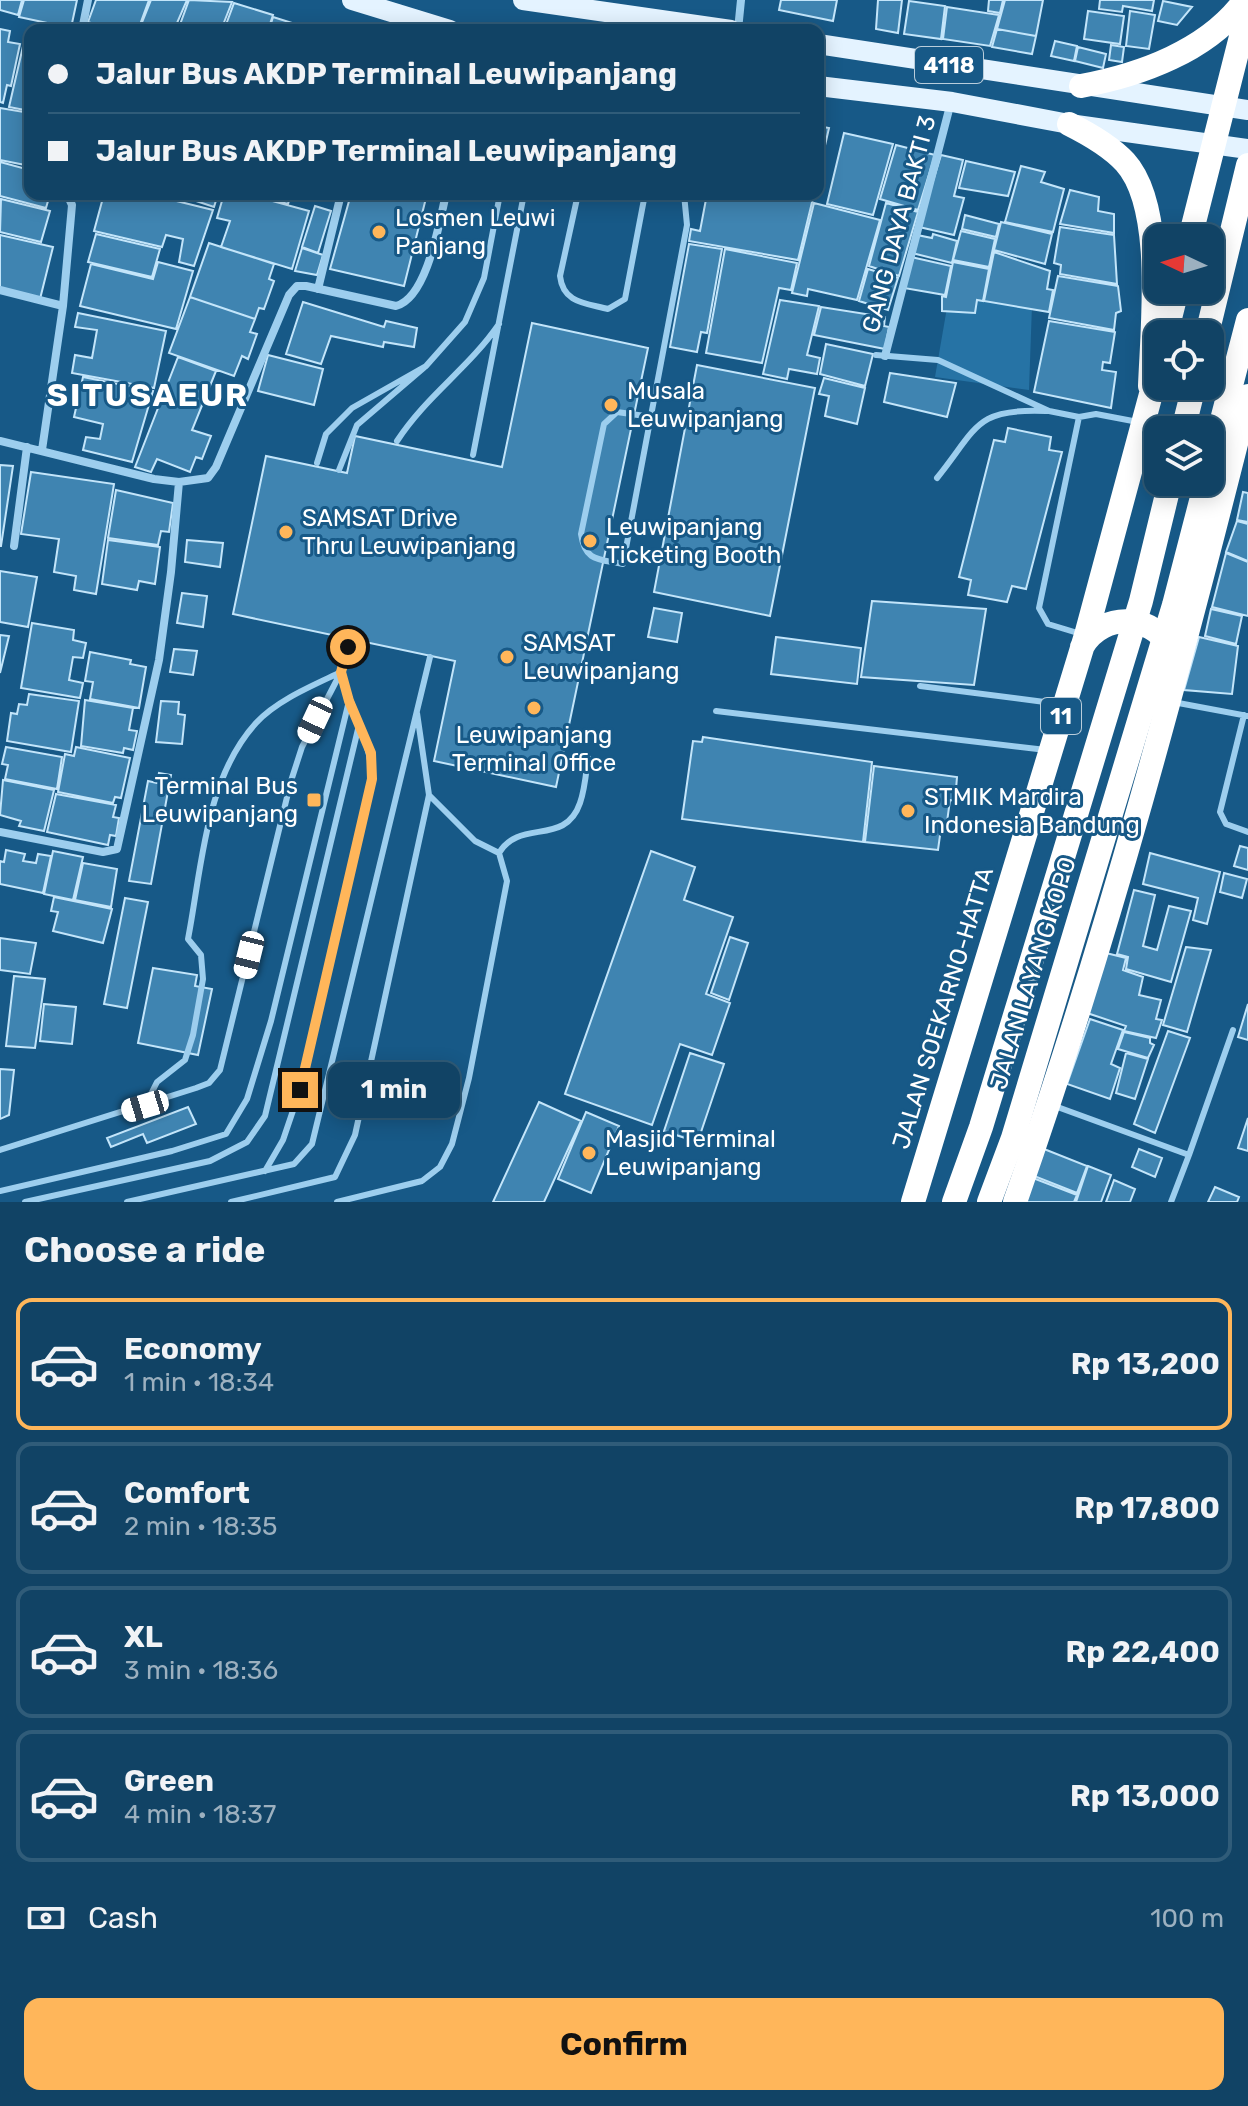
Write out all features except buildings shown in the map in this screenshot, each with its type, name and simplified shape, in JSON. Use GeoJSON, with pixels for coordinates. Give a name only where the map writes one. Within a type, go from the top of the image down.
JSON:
{"type":"FeatureCollection","features":[{"type":"Feature","properties":{"kind":"highway"},"geometry":{"type":"LineString","coordinates":[[1081,86],[1123,77],[1182,52],[1235,14],[1245,0]]}},
{"type":"Feature","properties":{"kind":"highway"},"geometry":{"type":"LineString","coordinates":[[1194,224],[1214,146],[1236,108],[1248,9]]}},
{"type":"Feature","properties":{"kind":"highway"},"geometry":{"type":"LineString","coordinates":[[1069,124],[1126,163],[1146,211],[1153,259],[1147,414]]}},
{"type":"Feature","properties":{"kind":"highway"},"geometry":{"type":"LineString","coordinates":[[1210,320],[1248,165]]}},
{"type":"Feature","properties":{"kind":"highway"},"geometry":{"type":"LineString","coordinates":[[1223,416],[1248,320]]}},
{"type":"Feature","properties":{"kind":"highway"},"geometry":{"type":"LineString","coordinates":[[1015,1202],[1049,1105],[1173,694],[1248,396]]}},
{"type":"Feature","properties":{"kind":"highway","name":"JALAN SOEKARNO-HATTA"},"geometry":{"type":"LineString","coordinates":[[913,1202],[1065,705],[1150,400]]}},
{"type":"Feature","properties":{"kind":"highway","name":"JALAN LAYANG KOPO"},"geometry":{"type":"LineString","coordinates":[[954,1202],[981,1127],[1141,601],[1167,496]]}},
{"type":"Feature","properties":{"kind":"highway","name":"JALAN LAYANG KOPO"},"geometry":{"type":"LineString","coordinates":[[989,1202],[1013,1138],[1174,605],[1202,496]]}},
{"type":"Feature","properties":{"kind":"highway"},"geometry":{"type":"LineString","coordinates":[[1082,646],[1094,632],[1120,620],[1149,625],[1170,644],[1178,672],[1173,694]]}},
{"type":"Feature","properties":{"kind":"main road"},"geometry":{"type":"LineString","coordinates":[[352,0],[430,24]]}},
{"type":"Feature","properties":{"kind":"main road"},"geometry":{"type":"LineString","coordinates":[[523,0],[689,24]]}},
{"type":"Feature","properties":{"kind":"main road","name":"4118"},"geometry":{"type":"LineString","coordinates":[[824,45],[1236,108]]}},
{"type":"Feature","properties":{"kind":"main road","name":"4118"},"geometry":{"type":"LineString","coordinates":[[824,87],[952,102],[1069,124],[1248,149]]}},
{"type":"Feature","properties":{"kind":"street"},"geometry":{"type":"LineString","coordinates":[[83,24],[88,0]]}},
{"type":"Feature","properties":{"kind":"street"},"geometry":{"type":"LineString","coordinates":[[739,24],[741,0]]}},
{"type":"Feature","properties":{"kind":"street","name":"GANG DAYA BAKTI 3"},"geometry":{"type":"LineString","coordinates":[[881,355],[952,102]]}},
{"type":"Feature","properties":{"kind":"street"},"geometry":{"type":"LineString","coordinates":[[42,450],[63,306],[72,205],[70,200]]}},
{"type":"Feature","properties":{"kind":"street"},"geometry":{"type":"LineString","coordinates":[[318,289],[340,200]]}},
{"type":"Feature","properties":{"kind":"street"},"geometry":{"type":"LineString","coordinates":[[0,441],[179,482],[208,478],[216,467],[289,295],[297,286],[396,306],[406,303],[419,288],[444,200]]}},
{"type":"Feature","properties":{"kind":"street"},"geometry":{"type":"LineString","coordinates":[[0,290],[63,306]]}},
{"type":"Feature","properties":{"kind":"street"},"geometry":{"type":"LineString","coordinates":[[14,546],[27,447]]}},
{"type":"Feature","properties":{"kind":"street"},"geometry":{"type":"LineString","coordinates":[[0,832],[103,852],[117,849],[159,660],[179,482]]}},
{"type":"Feature","properties":{"kind":"lane"},"geometry":{"type":"LineString","coordinates":[[339,470],[357,425],[426,366],[465,322],[484,278],[499,200]]}},
{"type":"Feature","properties":{"kind":"lane"},"geometry":{"type":"LineString","coordinates":[[473,455],[523,200]]}},
{"type":"Feature","properties":{"kind":"lane"},"geometry":{"type":"LineString","coordinates":[[577,200],[560,276],[561,290],[568,299],[608,309],[625,299],[644,200]]}},
{"type":"Feature","properties":{"kind":"lane"},"geometry":{"type":"LineString","coordinates":[[652,417],[617,412],[604,424],[581,534],[583,550],[589,556],[623,564],[652,417],[687,225],[685,200]]}},
{"type":"Feature","properties":{"kind":"lane"},"geometry":{"type":"LineString","coordinates":[[397,441],[415,414],[477,355],[501,321]]}},
{"type":"Feature","properties":{"kind":"lane"},"geometry":{"type":"LineString","coordinates":[[881,355],[938,360],[1049,411]]}},
{"type":"Feature","properties":{"kind":"lane"},"geometry":{"type":"LineString","coordinates":[[317,463],[326,434],[352,408],[426,366]]}},
{"type":"Feature","properties":{"kind":"lane"},"geometry":{"type":"LineString","coordinates":[[937,478],[986,417],[1013,410],[1049,411],[1079,417],[1147,414]]}},
{"type":"Feature","properties":{"kind":"lane"},"geometry":{"type":"LineString","coordinates":[[1079,417],[1039,608],[1048,624],[1082,646]]}},
{"type":"Feature","properties":{"kind":"lane"},"geometry":{"type":"LineString","coordinates":[[0,1150],[209,1083],[220,1070],[295,770],[308,734],[341,672],[348,647]]}},
{"type":"Feature","properties":{"kind":"lane"},"geometry":{"type":"LineString","coordinates":[[127,1202],[294,1164],[312,1144],[430,657]]}},
{"type":"Feature","properties":{"kind":"lane"},"geometry":{"type":"LineString","coordinates":[[265,1172],[283,1140],[300,1090],[372,779],[371,753],[349,701],[341,672]]}},
{"type":"Feature","properties":{"kind":"lane"},"geometry":{"type":"LineString","coordinates":[[145,1106],[157,1082],[185,1060],[193,1035],[203,979],[201,955],[188,939],[225,767],[257,721],[306,689],[341,672]]}},
{"type":"Feature","properties":{"kind":"lane"},"geometry":{"type":"LineString","coordinates":[[920,686],[1065,705]]}},
{"type":"Feature","properties":{"kind":"lane"},"geometry":{"type":"LineString","coordinates":[[1173,694],[1246,716],[1220,812],[1226,824],[1248,832]]}},
{"type":"Feature","properties":{"kind":"lane"},"geometry":{"type":"LineString","coordinates":[[0,1191],[172,1151],[226,1134],[247,1099],[271,1021],[349,701]]}},
{"type":"Feature","properties":{"kind":"lane"},"geometry":{"type":"LineString","coordinates":[[231,1202],[335,1177],[355,1135],[429,795],[416,710]]}},
{"type":"Feature","properties":{"kind":"lane"},"geometry":{"type":"LineString","coordinates":[[716,711],[1051,751]]}},
{"type":"Feature","properties":{"kind":"lane"},"geometry":{"type":"LineString","coordinates":[[25,1202],[210,1161],[247,1142],[265,1116],[359,725]]}},
{"type":"Feature","properties":{"kind":"lane"},"geometry":{"type":"LineString","coordinates":[[499,853],[518,833],[557,829],[570,819],[580,804],[588,758]]}},
{"type":"Feature","properties":{"kind":"lane"},"geometry":{"type":"LineString","coordinates":[[337,1202],[422,1181],[440,1167],[452,1144],[507,881],[499,853],[475,841],[429,795]]}},
{"type":"Feature","properties":{"kind":"lane"},"geometry":{"type":"LineString","coordinates":[[1171,1202],[1233,1030]]}},
{"type":"Feature","properties":{"kind":"lane"},"geometry":{"type":"LineString","coordinates":[[1049,1105],[1189,1155]]}},
{"type":"Feature","properties":{"kind":"shaded area"},"geometry":{"type":"Polygon","coordinates":[[[949,296],[1032,305],[1029,390],[935,377],[949,296]]]}},
{"type":"Feature","properties":{"kind":"place","name":"Losmen Leuwi Panjang"},"geometry":{"type":"Point","coordinates":[379,232]}},
{"type":"Feature","properties":{"kind":"place","name":"Musala Leuwipanjang"},"geometry":{"type":"Point","coordinates":[611,405]}},
{"type":"Feature","properties":{"kind":"place","name":"SAMSAT Drive Thru Leuwipanjang"},"geometry":{"type":"Point","coordinates":[286,532]}},
{"type":"Feature","properties":{"kind":"place","name":"Leuwipanjang Ticketing Booth"},"geometry":{"type":"Point","coordinates":[590,541]}},
{"type":"Feature","properties":{"kind":"place","name":"SAMSAT Leuwipanjang"},"geometry":{"type":"Point","coordinates":[507,657]}},
{"type":"Feature","properties":{"kind":"place","name":"Leuwipanjang Terminal Office"},"geometry":{"type":"Point","coordinates":[534,708]}},
{"type":"Feature","properties":{"kind":"place","name":"Terminal Bus Leuwipanjang"},"geometry":{"type":"Point","coordinates":[314,800]}},
{"type":"Feature","properties":{"kind":"place","name":"STMIK Mardira Indonesia Bandung"},"geometry":{"type":"Point","coordinates":[908,811]}},
{"type":"Feature","properties":{"kind":"place","name":"Masjid Terminal Leuwipanjang"},"geometry":{"type":"Point","coordinates":[589,1153]}},
{"type":"Feature","properties":{"kind":"district","name":"SITUSAEUR"},"geometry":{"type":"Point","coordinates":[148,395]}},
{"type":"Feature","properties":{"kind":"route"},"geometry":{"type":"LineString","coordinates":[[300,1090],[372,779],[371,753],[349,701],[341,672],[348,647]]}}]}
